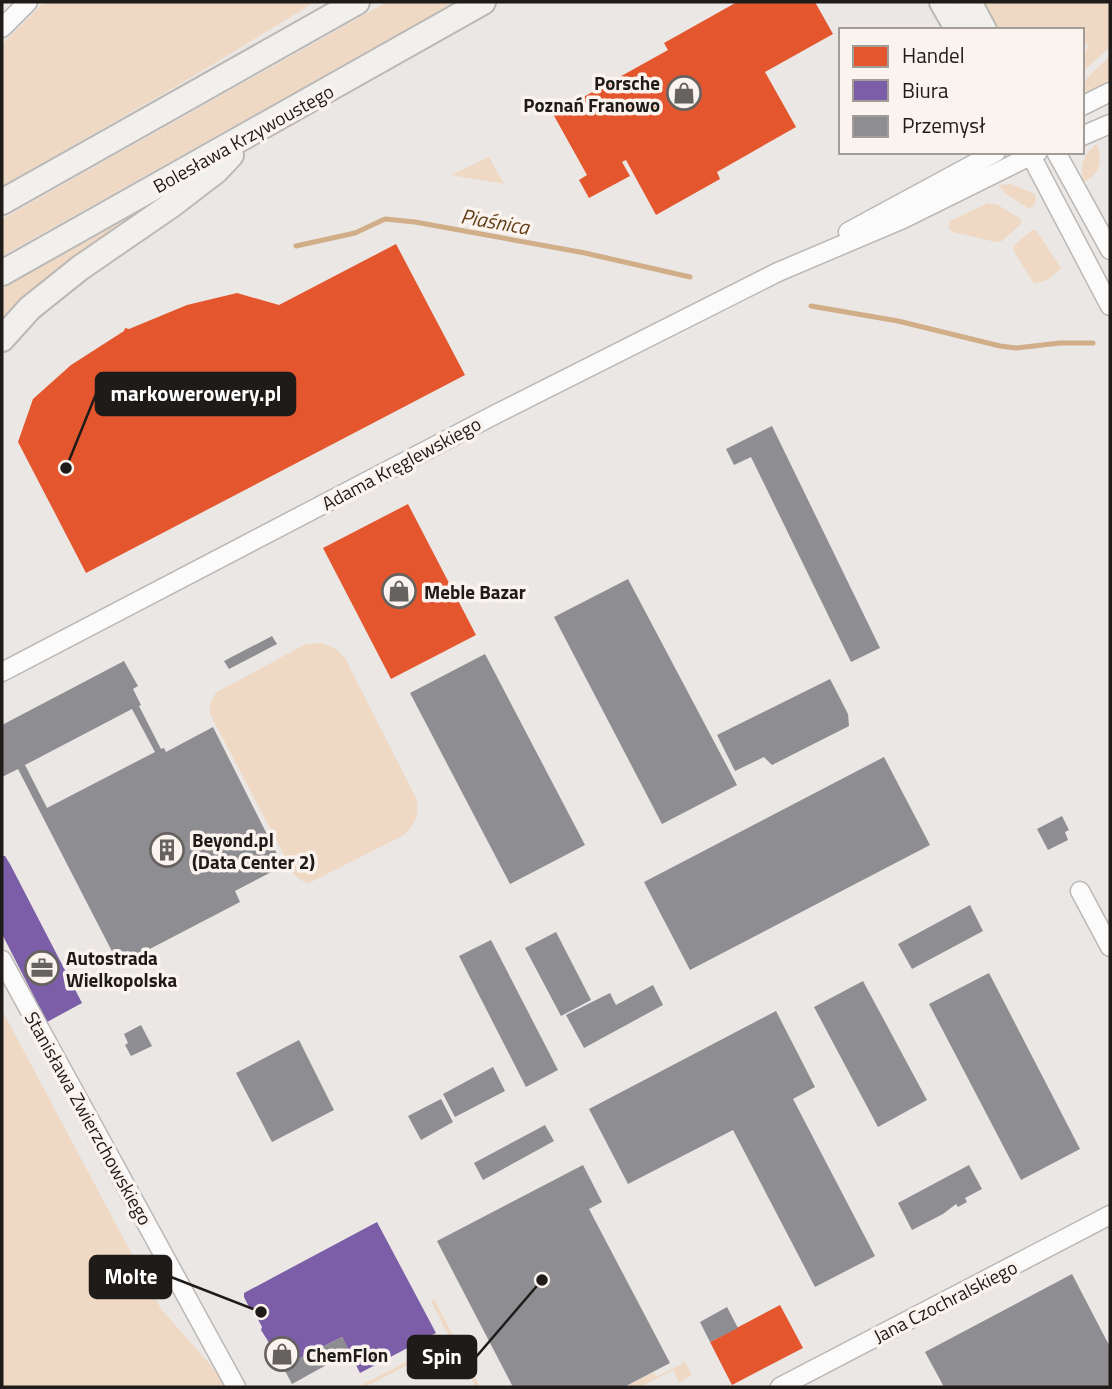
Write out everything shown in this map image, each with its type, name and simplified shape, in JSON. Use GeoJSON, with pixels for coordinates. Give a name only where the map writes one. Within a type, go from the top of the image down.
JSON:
{"type":"FeatureCollection","features":[{"type":"Feature","properties":{"kind":"main road"},"geometry":{"type":"LineString","coordinates":[[2,202],[357,2]]}},
{"type":"Feature","properties":{"kind":"main road","name":"Bolesława Krzywoustego"},"geometry":{"type":"LineString","coordinates":[[2,274],[483,2]]}},
{"type":"Feature","properties":{"kind":"main road"},"geometry":{"type":"LineString","coordinates":[[942,2],[957,28]]}},
{"type":"Feature","properties":{"kind":"main road"},"geometry":{"type":"LineString","coordinates":[[969,2],[983,28]]}},
{"type":"Feature","properties":{"kind":"main road"},"geometry":{"type":"LineString","coordinates":[[2,339],[30,308],[80,268],[216,171],[247,136]]}},
{"type":"Feature","properties":{"kind":"street"},"geometry":{"type":"LineString","coordinates":[[2,28],[28,2]]}},
{"type":"Feature","properties":{"kind":"street"},"geometry":{"type":"LineString","coordinates":[[1084,105],[1110,92]]}},
{"type":"Feature","properties":{"kind":"street"},"geometry":{"type":"LineString","coordinates":[[1084,135],[1110,124]]}},
{"type":"Feature","properties":{"kind":"street","name":"Adama Kręglewskiego"},"geometry":{"type":"LineString","coordinates":[[2,672],[510,407],[803,260],[903,219],[1030,154]]}},
{"type":"Feature","properties":{"kind":"street"},"geometry":{"type":"LineString","coordinates":[[1033,154],[1110,306]]}},
{"type":"Feature","properties":{"kind":"street"},"geometry":{"type":"LineString","coordinates":[[1057,154],[1110,250]]}},
{"type":"Feature","properties":{"kind":"street","name":"Adama Kręglewskiego"},"geometry":{"type":"LineString","coordinates":[[803,260],[874,216],[988,157]]}},
{"type":"Feature","properties":{"kind":"street"},"geometry":{"type":"LineString","coordinates":[[1080,891],[1110,947]]}},
{"type":"Feature","properties":{"kind":"street","name":"Stanisława Zwierzchowskiego"},"geometry":{"type":"LineString","coordinates":[[2,960],[236,1387]]}},
{"type":"Feature","properties":{"kind":"street","name":"Jana Czochralskiego"},"geometry":{"type":"LineString","coordinates":[[780,1387],[1110,1216]]}},
{"type":"Feature","properties":{"kind":"shaded area"},"geometry":{"type":"Polygon","coordinates":[[[44,2],[315,2],[187,80],[2,186],[2,44],[44,2]]]}},
{"type":"Feature","properties":{"kind":"shaded area"},"geometry":{"type":"Polygon","coordinates":[[[387,2],[455,2],[2,256],[2,219],[387,2]]]}},
{"type":"Feature","properties":{"kind":"shaded area"},"geometry":{"type":"Polygon","coordinates":[[[977,2],[1110,2],[1110,47],[1088,67],[1084,68],[1084,54],[1089,45],[1084,44],[1084,28],[992,28],[977,2]]]}},
{"type":"Feature","properties":{"kind":"shaded area"},"geometry":{"type":"Polygon","coordinates":[[[1110,56],[1110,81],[1087,94],[1084,86],[1087,78],[1110,56]]]}},
{"type":"Feature","properties":{"kind":"shaded area"},"geometry":{"type":"Polygon","coordinates":[[[1097,144],[1099,166],[1094,175],[1084,182],[1083,161],[1097,144]]]}},
{"type":"Feature","properties":{"kind":"shaded area"},"geometry":{"type":"Polygon","coordinates":[[[489,157],[504,184],[451,175],[489,157]]]}},
{"type":"Feature","properties":{"kind":"shaded area"},"geometry":{"type":"Polygon","coordinates":[[[1011,184],[1035,194],[1033,206],[1029,209],[1005,193],[999,185],[1011,184]]]}},
{"type":"Feature","properties":{"kind":"shaded area"},"geometry":{"type":"Polygon","coordinates":[[[162,199],[2,323],[2,289],[162,199]]]}},
{"type":"Feature","properties":{"kind":"shaded area"},"geometry":{"type":"Polygon","coordinates":[[[988,203],[998,205],[1021,219],[1021,224],[1002,241],[952,232],[948,228],[950,221],[988,203]]]}},
{"type":"Feature","properties":{"kind":"shaded area"},"geometry":{"type":"Polygon","coordinates":[[[1032,230],[1036,230],[1061,268],[1049,279],[1034,284],[1013,250],[1032,230]]]}},
{"type":"Feature","properties":{"kind":"shaded area"},"geometry":{"type":"Polygon","coordinates":[[[322,643],[336,649],[345,658],[417,800],[417,815],[404,835],[309,883],[294,874],[210,710],[212,699],[217,692],[306,644],[322,643]]]}},
{"type":"Feature","properties":{"kind":"shaded area"},"geometry":{"type":"Polygon","coordinates":[[[2,1010],[161,1309],[230,1387],[2,1387],[2,1010]]]}},
{"type":"Feature","properties":{"kind":"shaded area"},"geometry":{"type":"Polygon","coordinates":[[[434,1299],[480,1387],[476,1387],[452,1342],[440,1352],[435,1351],[365,1387],[358,1387],[450,1339],[431,1301],[434,1299]]]}},
{"type":"Feature","properties":{"kind":"shaded area"},"geometry":{"type":"Polygon","coordinates":[[[685,1362],[692,1375],[679,1382],[673,1370],[640,1387],[624,1387],[654,1372],[656,1377],[685,1362]]]}},
{"type":"Feature","properties":{"kind":"building: Handel","name":"Porsche Poznań Franowo"},"geometry":{"type":"Polygon","coordinates":[[[737,2],[815,2],[833,34],[765,72],[796,127],[717,172],[720,179],[656,215],[626,160],[622,162],[630,176],[589,198],[579,180],[587,175],[553,114],[668,50],[664,43],[737,2]]]}},
{"type":"Feature","properties":{"kind":"building: Handel"},"geometry":{"type":"Polygon","coordinates":[[[396,244],[465,375],[86,573],[18,442],[33,399],[71,365],[125,328],[129,329],[187,305],[237,293],[279,305],[396,244]]]}},
{"type":"Feature","properties":{"kind":"building: Handel","name":"Meble Bazar"},"geometry":{"type":"Polygon","coordinates":[[[408,504],[476,635],[391,679],[323,548],[408,504]]]}},
{"type":"Feature","properties":{"kind":"building: Handel"},"geometry":{"type":"Polygon","coordinates":[[[780,1305],[803,1348],[732,1385],[710,1342],[780,1305]]]}},
{"type":"Feature","properties":{"kind":"building: Biura","name":"Autostrada Wielkopolska"},"geometry":{"type":"Polygon","coordinates":[[[3,856],[10,864],[82,1003],[47,1022],[2,934],[3,856]]]}},
{"type":"Feature","properties":{"kind":"building: Biura"},"geometry":{"type":"Polygon","coordinates":[[[377,1222],[436,1333],[360,1373],[342,1337],[283,1367],[279,1365],[244,1293],[377,1222]]]}},
{"type":"Feature","properties":{"kind":"building: Przemysł"},"geometry":{"type":"Polygon","coordinates":[[[772,426],[880,648],[851,662],[751,457],[734,465],[726,449],[772,426]]]}},
{"type":"Feature","properties":{"kind":"building: Przemysł"},"geometry":{"type":"Polygon","coordinates":[[[628,579],[737,785],[662,824],[554,617],[628,579]]]}},
{"type":"Feature","properties":{"kind":"building: Przemysł"},"geometry":{"type":"Polygon","coordinates":[[[272,636],[277,644],[229,669],[224,661],[272,636]]]}},
{"type":"Feature","properties":{"kind":"building: Przemysł"},"geometry":{"type":"Polygon","coordinates":[[[485,654],[585,845],[510,884],[410,693],[485,654]]]}},
{"type":"Feature","properties":{"kind":"building: Przemysł","name":"Beyond.pl (Data Center 2)"},"geometry":{"type":"Polygon","coordinates":[[[124,661],[138,686],[133,689],[141,705],[139,706],[161,749],[164,748],[166,752],[213,727],[283,866],[235,891],[240,902],[119,965],[18,769],[2,777],[2,725],[124,661]],[[132,709],[25,765],[47,808],[155,752],[132,709]]]}},
{"type":"Feature","properties":{"kind":"building: Przemysł"},"geometry":{"type":"Polygon","coordinates":[[[830,679],[848,714],[849,726],[772,765],[764,757],[735,771],[717,735],[830,679]]]}},
{"type":"Feature","properties":{"kind":"building: Przemysł"},"geometry":{"type":"Polygon","coordinates":[[[884,757],[930,845],[690,970],[644,882],[884,757]]]}},
{"type":"Feature","properties":{"kind":"building: Przemysł"},"geometry":{"type":"Polygon","coordinates":[[[1062,816],[1069,830],[1065,832],[1068,840],[1048,850],[1037,829],[1062,816]]]}},
{"type":"Feature","properties":{"kind":"building: Przemysł"},"geometry":{"type":"Polygon","coordinates":[[[970,905],[983,931],[912,969],[898,944],[970,905]]]}},
{"type":"Feature","properties":{"kind":"building: Przemysł"},"geometry":{"type":"Polygon","coordinates":[[[556,932],[591,1000],[561,1016],[525,948],[556,932]]]}},
{"type":"Feature","properties":{"kind":"building: Przemysł"},"geometry":{"type":"Polygon","coordinates":[[[491,940],[558,1070],[526,1087],[459,956],[491,940]]]}},
{"type":"Feature","properties":{"kind":"building: Przemysł"},"geometry":{"type":"Polygon","coordinates":[[[989,973],[1080,1149],[1021,1180],[929,1004],[989,973]]]}},
{"type":"Feature","properties":{"kind":"building: Przemysł"},"geometry":{"type":"Polygon","coordinates":[[[863,981],[927,1100],[878,1127],[814,1007],[863,981]]]}},
{"type":"Feature","properties":{"kind":"building: Przemysł"},"geometry":{"type":"Polygon","coordinates":[[[653,985],[663,1005],[584,1048],[566,1015],[610,993],[616,1005],[653,985]]]}},
{"type":"Feature","properties":{"kind":"building: Przemysł"},"geometry":{"type":"Polygon","coordinates":[[[776,1011],[815,1087],[793,1099],[875,1256],[815,1287],[733,1130],[628,1184],[589,1109],[776,1011]]]}},
{"type":"Feature","properties":{"kind":"building: Przemysł"},"geometry":{"type":"Polygon","coordinates":[[[141,1025],[152,1046],[131,1056],[125,1045],[128,1043],[124,1034],[141,1025]]]}},
{"type":"Feature","properties":{"kind":"building: Przemysł"},"geometry":{"type":"Polygon","coordinates":[[[299,1040],[334,1110],[272,1142],[236,1073],[299,1040]]]}},
{"type":"Feature","properties":{"kind":"building: Przemysł"},"geometry":{"type":"Polygon","coordinates":[[[493,1067],[505,1091],[455,1117],[443,1094],[493,1067]]]}},
{"type":"Feature","properties":{"kind":"building: Przemysł"},"geometry":{"type":"Polygon","coordinates":[[[441,1099],[453,1122],[421,1140],[408,1116],[441,1099]]]}},
{"type":"Feature","properties":{"kind":"building: Przemysł"},"geometry":{"type":"Polygon","coordinates":[[[545,1125],[554,1141],[483,1180],[474,1163],[545,1125]]]}},
{"type":"Feature","properties":{"kind":"building: Przemysł"},"geometry":{"type":"Polygon","coordinates":[[[583,1165],[602,1202],[589,1209],[670,1363],[624,1387],[513,1387],[437,1241],[583,1165]]]}},
{"type":"Feature","properties":{"kind":"building: Przemysł"},"geometry":{"type":"Polygon","coordinates":[[[969,1165],[982,1189],[965,1198],[967,1202],[958,1207],[956,1204],[912,1230],[898,1203],[969,1165]]]}},
{"type":"Feature","properties":{"kind":"building: Przemysł"},"geometry":{"type":"Polygon","coordinates":[[[1072,1274],[1110,1347],[1110,1387],[944,1387],[925,1352],[1072,1274]]]}},
{"type":"Feature","properties":{"kind":"building: Przemysł"},"geometry":{"type":"Polygon","coordinates":[[[727,1307],[738,1328],[710,1342],[700,1322],[727,1307]]]}},
{"type":"Feature","properties":{"kind":"building: Przemysł"},"geometry":{"type":"Polygon","coordinates":[[[342,1337],[350,1352],[292,1384],[283,1367],[342,1337]]]}},
{"type":"Feature","properties":{"kind":"waterway","name":"Piaśnica"},"geometry":{"type":"LineString","coordinates":[[296,246],[355,233],[385,219],[585,253],[690,277]]}},
{"type":"Feature","properties":{"kind":"waterway","name":"Piaśnica"},"geometry":{"type":"LineString","coordinates":[[811,306],[898,321],[1000,346],[1016,348],[1060,343],[1093,343]]}},
{"type":"Feature","properties":{"kind":"place","name":"Porsche Poznań Franowo"},"geometry":{"type":"Point","coordinates":[684,93]}},
{"type":"Feature","properties":{"kind":"place","name":"markowerowery.pl"},"geometry":{"type":"Point","coordinates":[66,468]}},
{"type":"Feature","properties":{"kind":"place","name":"Meble Bazar"},"geometry":{"type":"Point","coordinates":[399,591]}},
{"type":"Feature","properties":{"kind":"place","name":"Beyond.pl (Data Center 2)"},"geometry":{"type":"Point","coordinates":[167,850]}},
{"type":"Feature","properties":{"kind":"place","name":"Autostrada Wielkopolska"},"geometry":{"type":"Point","coordinates":[42,968]}},
{"type":"Feature","properties":{"kind":"place","name":"Spin"},"geometry":{"type":"Point","coordinates":[542,1280]}},
{"type":"Feature","properties":{"kind":"place","name":"Molte"},"geometry":{"type":"Point","coordinates":[261,1312]}},
{"type":"Feature","properties":{"kind":"place","name":"ChemFlon"},"geometry":{"type":"Point","coordinates":[282,1354]}}]}
